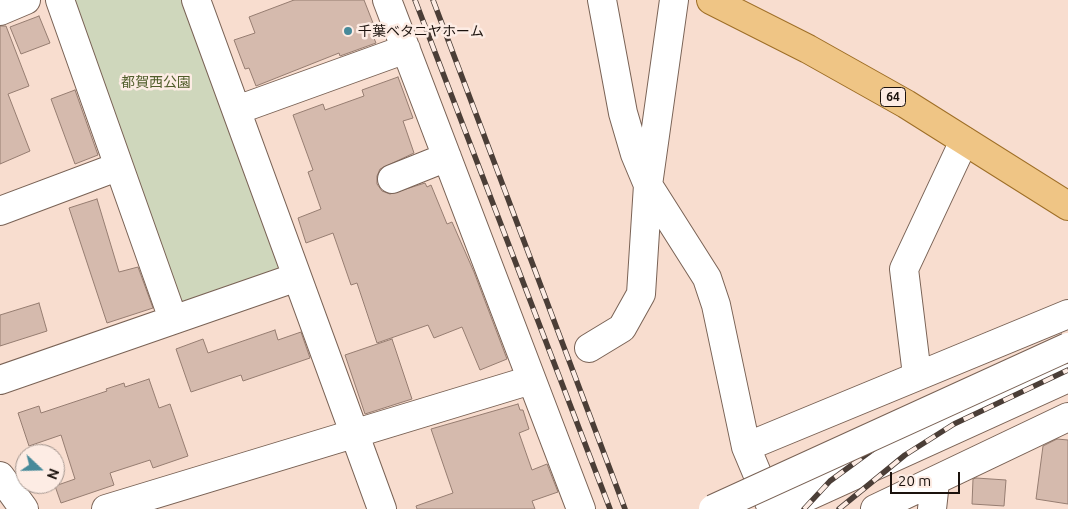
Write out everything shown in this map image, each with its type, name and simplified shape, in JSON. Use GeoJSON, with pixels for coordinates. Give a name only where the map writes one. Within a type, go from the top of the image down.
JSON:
{"type":"FeatureCollection","features":[{"type":"Feature","properties":{"kind":"main road","name":"64"},"geometry":{"type":"LineString","coordinates":[[711,0],[857,76],[964,140],[1068,206]]}},
{"type":"Feature","properties":{"kind":"street"},"geometry":{"type":"LineString","coordinates":[[0,11],[26,0]]}},
{"type":"Feature","properties":{"kind":"street"},"geometry":{"type":"LineString","coordinates":[[60,0],[173,319]]}},
{"type":"Feature","properties":{"kind":"street"},"geometry":{"type":"LineString","coordinates":[[196,0],[382,509]]}},
{"type":"Feature","properties":{"kind":"street"},"geometry":{"type":"LineString","coordinates":[[387,0],[581,509]]}},
{"type":"Feature","properties":{"kind":"street"},"geometry":{"type":"LineString","coordinates":[[602,0],[623,113],[635,154],[648,185],[707,278],[716,305],[746,447],[772,509]]}},
{"type":"Feature","properties":{"kind":"street"},"geometry":{"type":"LineString","coordinates":[[589,348],[622,328],[641,294],[648,185],[674,0]]}},
{"type":"Feature","properties":{"kind":"street"},"geometry":{"type":"LineString","coordinates":[[236,110],[406,49]]}},
{"type":"Feature","properties":{"kind":"street"},"geometry":{"type":"LineString","coordinates":[[917,375],[904,269],[964,140]]}},
{"type":"Feature","properties":{"kind":"street"},"geometry":{"type":"LineString","coordinates":[[392,179],[447,157]]}},
{"type":"Feature","properties":{"kind":"street"},"geometry":{"type":"LineString","coordinates":[[0,211],[118,167]]}},
{"type":"Feature","properties":{"kind":"street"},"geometry":{"type":"LineString","coordinates":[[0,380],[298,277]]}},
{"type":"Feature","properties":{"kind":"street"},"geometry":{"type":"LineString","coordinates":[[746,447],[1068,314]]}},
{"type":"Feature","properties":{"kind":"street"},"geometry":{"type":"LineString","coordinates":[[713,509],[1068,347]]}},
{"type":"Feature","properties":{"kind":"street"},"geometry":{"type":"LineString","coordinates":[[780,509],[1068,378]]}},
{"type":"Feature","properties":{"kind":"street"},"geometry":{"type":"LineString","coordinates":[[106,509],[354,432],[531,380]]}},
{"type":"Feature","properties":{"kind":"street"},"geometry":{"type":"LineString","coordinates":[[875,509],[1068,417]]}},
{"type":"Feature","properties":{"kind":"street"},"geometry":{"type":"LineString","coordinates":[[0,476],[24,509]]}},
{"type":"Feature","properties":{"kind":"street"},"geometry":{"type":"LineString","coordinates":[[932,509],[935,482]]}},
{"type":"Feature","properties":{"kind":"green space","name":"都賀西公園"},"geometry":{"type":"Polygon","coordinates":[[[67,0],[186,0],[282,267],[187,306],[176,300],[67,0]]]}},
{"type":"Feature","properties":{"kind":"building"},"geometry":{"type":"Polygon","coordinates":[[[294,0],[364,0],[373,23],[368,24],[376,43],[340,56],[339,53],[256,86],[249,68],[245,69],[234,40],[255,33],[249,17],[294,0]]]}},
{"type":"Feature","properties":{"kind":"building"},"geometry":{"type":"Polygon","coordinates":[[[39,16],[50,43],[21,54],[10,27],[39,16]]]}},
{"type":"Feature","properties":{"kind":"building"},"geometry":{"type":"Polygon","coordinates":[[[0,26],[6,26],[29,86],[8,94],[30,151],[0,164],[0,26]]]}},
{"type":"Feature","properties":{"kind":"building"},"geometry":{"type":"Polygon","coordinates":[[[398,77],[413,118],[403,121],[414,153],[380,169],[377,176],[377,184],[382,191],[390,194],[425,183],[427,187],[431,185],[447,224],[452,222],[474,272],[507,359],[480,370],[462,327],[434,338],[428,325],[377,343],[357,283],[351,285],[333,233],[306,243],[298,218],[321,209],[308,172],[313,170],[293,115],[323,104],[325,110],[364,96],[362,90],[398,77]]]}},
{"type":"Feature","properties":{"kind":"building"},"geometry":{"type":"Polygon","coordinates":[[[75,90],[98,155],[75,164],[51,99],[75,90]]]}},
{"type":"Feature","properties":{"kind":"building"},"geometry":{"type":"Polygon","coordinates":[[[97,199],[119,272],[138,267],[153,308],[107,323],[69,208],[97,199]]]}},
{"type":"Feature","properties":{"kind":"building"},"geometry":{"type":"Polygon","coordinates":[[[39,303],[47,331],[0,346],[0,315],[39,303]]]}},
{"type":"Feature","properties":{"kind":"building"},"geometry":{"type":"Polygon","coordinates":[[[275,330],[278,340],[301,332],[310,358],[243,381],[241,375],[191,392],[176,349],[203,339],[208,353],[275,330]]]}},
{"type":"Feature","properties":{"kind":"building"},"geometry":{"type":"Polygon","coordinates":[[[392,339],[412,399],[365,414],[345,355],[392,339]]]}},
{"type":"Feature","properties":{"kind":"building"},"geometry":{"type":"Polygon","coordinates":[[[149,379],[159,408],[170,404],[188,456],[153,468],[150,460],[110,473],[114,485],[61,503],[58,494],[65,494],[65,482],[75,479],[61,435],[35,444],[28,444],[18,413],[39,406],[41,413],[107,391],[106,389],[124,383],[125,387],[149,379]]]}},
{"type":"Feature","properties":{"kind":"building"},"geometry":{"type":"Polygon","coordinates":[[[518,404],[520,410],[523,410],[529,429],[519,433],[532,470],[547,464],[558,492],[532,501],[535,509],[417,509],[416,506],[453,493],[431,429],[518,404]]]}},
{"type":"Feature","properties":{"kind":"building"},"geometry":{"type":"Polygon","coordinates":[[[1057,439],[1068,440],[1068,504],[1036,499],[1043,446],[1057,439]]]}},
{"type":"Feature","properties":{"kind":"building"},"geometry":{"type":"Polygon","coordinates":[[[973,479],[1006,480],[1004,506],[972,504],[973,479]]]}},
{"type":"Feature","properties":{"kind":"railway"},"geometry":{"type":"LineString","coordinates":[[415,0],[610,509]]}},
{"type":"Feature","properties":{"kind":"railway"},"geometry":{"type":"LineString","coordinates":[[433,0],[625,509]]}},
{"type":"Feature","properties":{"kind":"railway"},"geometry":{"type":"LineString","coordinates":[[804,509],[830,481],[909,423],[1068,345]]}},
{"type":"Feature","properties":{"kind":"railway"},"geometry":{"type":"LineString","coordinates":[[839,509],[905,455],[954,424],[1068,370]]}},
{"type":"Feature","properties":{"kind":"place","name":"千葉ベタニヤホーム"},"geometry":{"type":"Point","coordinates":[348,31]}}]}
